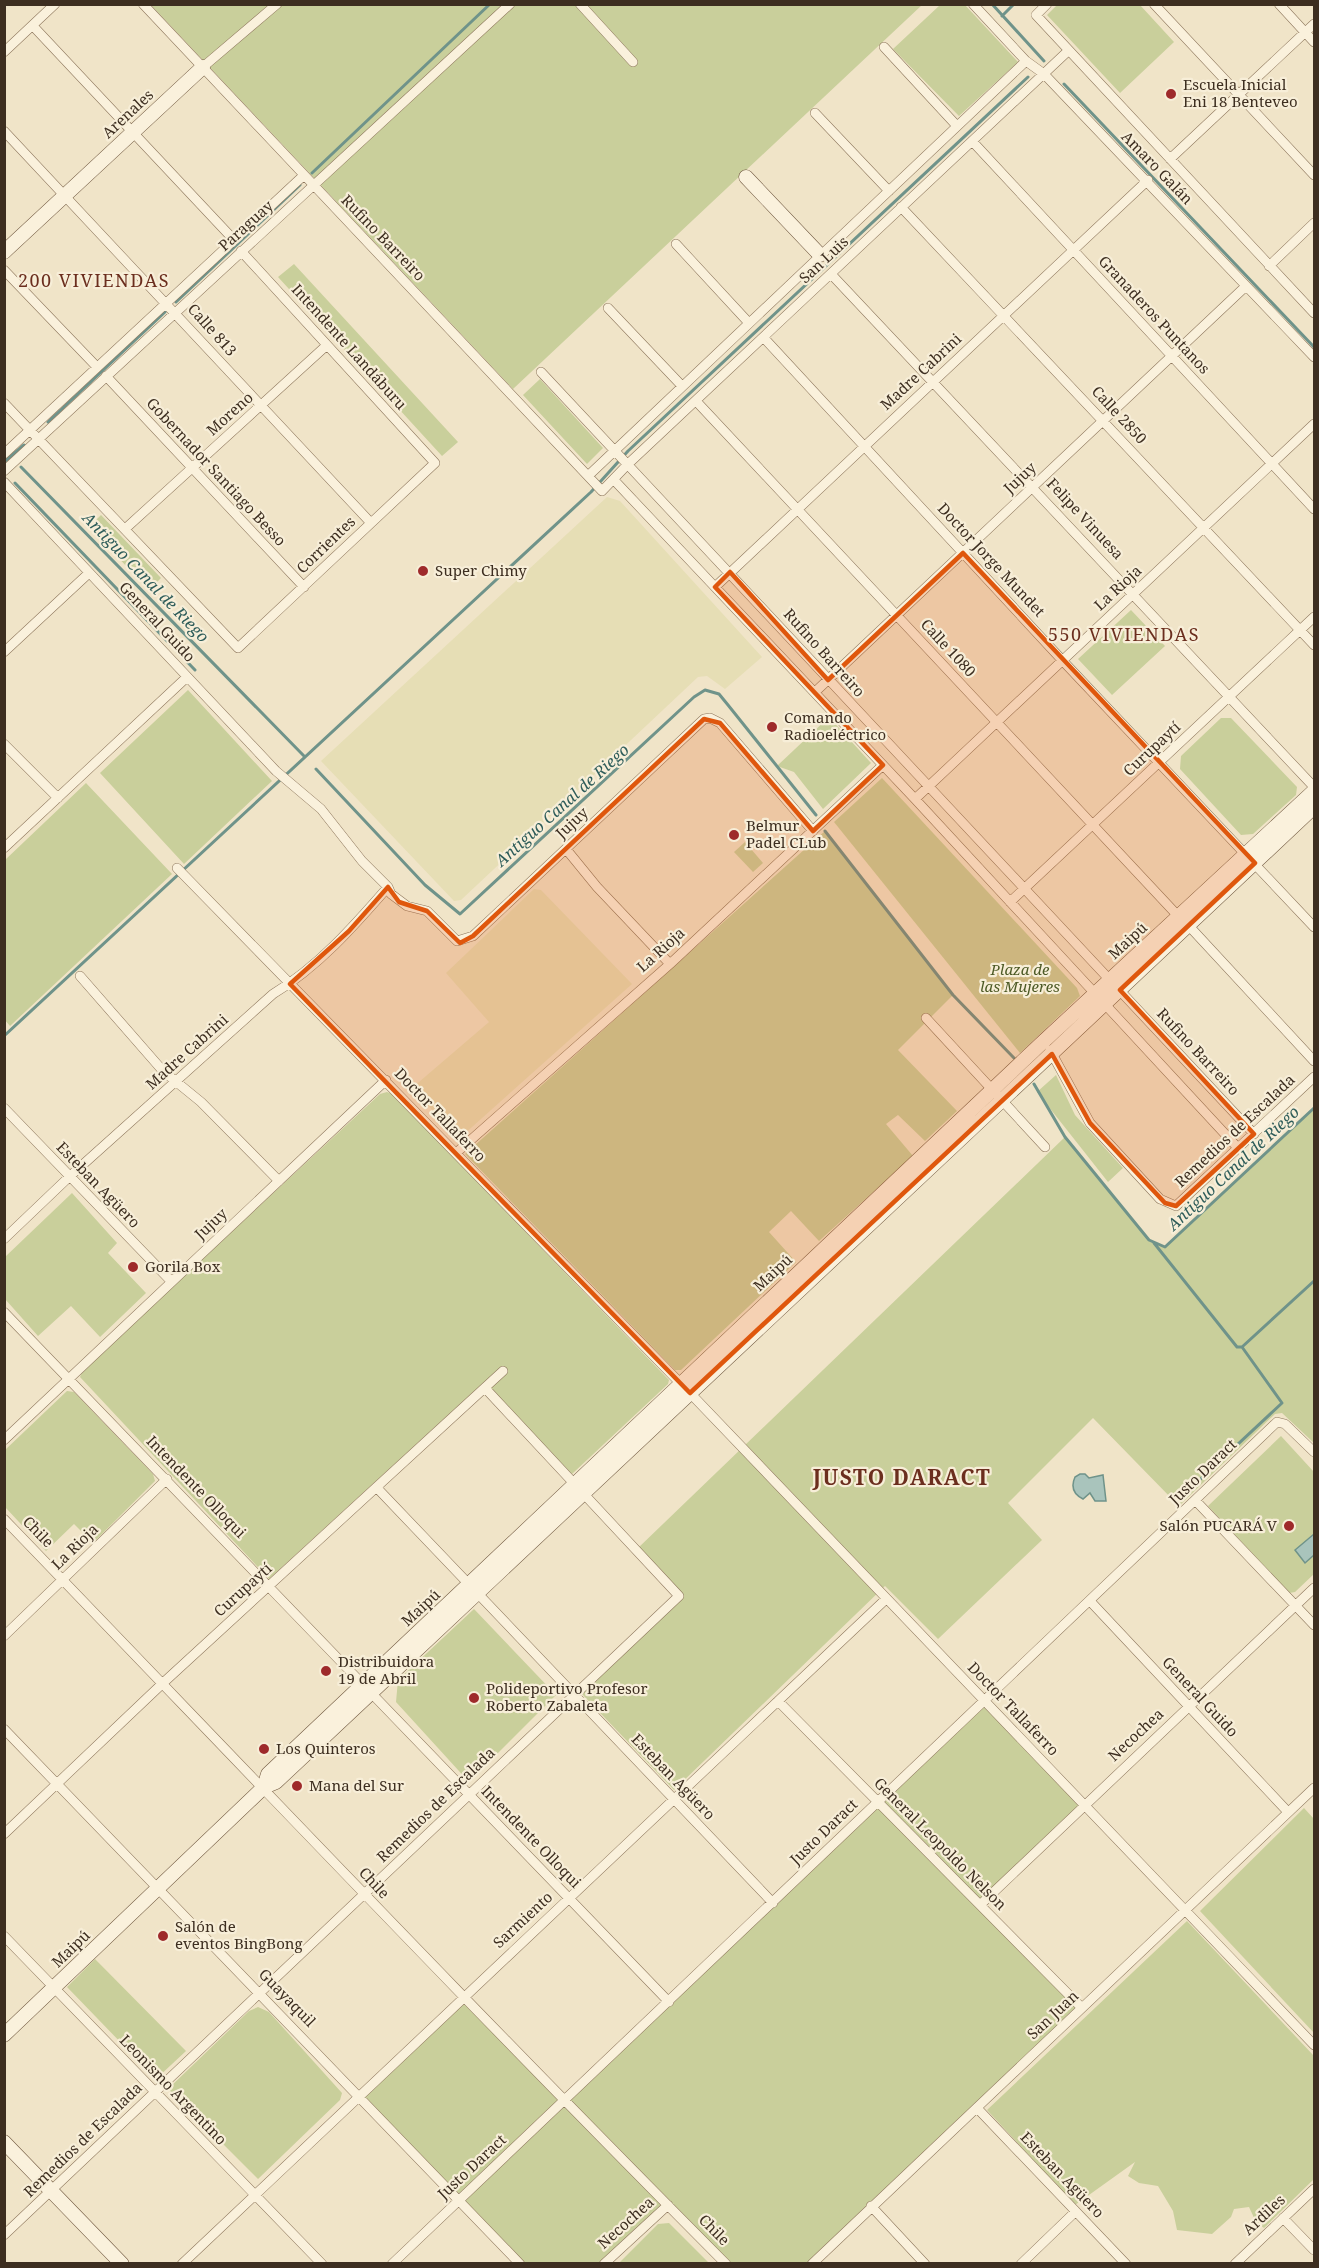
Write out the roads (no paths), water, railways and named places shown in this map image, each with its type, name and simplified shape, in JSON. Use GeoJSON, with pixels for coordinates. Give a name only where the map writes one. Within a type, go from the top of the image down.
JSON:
{"type":"FeatureCollection","features":[{"type":"Feature","properties":{"kind":"street"},"geometry":{"type":"LineString","coordinates":[[4,52],[56,4]]}},
{"type":"Feature","properties":{"kind":"street","name":"Rufino Barreiro"},"geometry":{"type":"LineString","coordinates":[[143,4],[602,491]]}},
{"type":"Feature","properties":{"kind":"street","name":"Arenales"},"geometry":{"type":"LineString","coordinates":[[4,252],[203,67],[277,4]]}},
{"type":"Feature","properties":{"kind":"street","name":"Paraguay"},"geometry":{"type":"LineString","coordinates":[[4,471],[510,4]]}},
{"type":"Feature","properties":{"kind":"street"},"geometry":{"type":"LineString","coordinates":[[580,4],[633,62]]}},
{"type":"Feature","properties":{"kind":"street","name":"Amaro Galán"},"geometry":{"type":"LineString","coordinates":[[974,4],[1026,61],[1044,74],[1148,180],[1314,357]]}},
{"type":"Feature","properties":{"kind":"street","name":"Amaro Galán"},"geometry":{"type":"LineString","coordinates":[[1047,4],[1036,15],[1314,313]]}},
{"type":"Feature","properties":{"kind":"street"},"geometry":{"type":"LineString","coordinates":[[1154,4],[1314,175]]}},
{"type":"Feature","properties":{"kind":"street"},"geometry":{"type":"LineString","coordinates":[[1280,4],[1314,42]]}},
{"type":"Feature","properties":{"kind":"street"},"geometry":{"type":"LineString","coordinates":[[1170,159],[1314,24]]}},
{"type":"Feature","properties":{"kind":"street"},"geometry":{"type":"LineString","coordinates":[[33,26],[234,240]]}},
{"type":"Feature","properties":{"kind":"street"},"geometry":{"type":"LineString","coordinates":[[884,47],[957,126]]}},
{"type":"Feature","properties":{"kind":"street","name":"San Luis"},"geometry":{"type":"LineString","coordinates":[[602,491],[1068,51]]}},
{"type":"Feature","properties":{"kind":"street","name":"San Luis"},"geometry":{"type":"LineString","coordinates":[[589,475],[1026,61]]}},
{"type":"Feature","properties":{"kind":"street"},"geometry":{"type":"LineString","coordinates":[[814,113],[888,190]]}},
{"type":"Feature","properties":{"kind":"street","name":"Calle 813"},"geometry":{"type":"LineString","coordinates":[[4,131],[176,312],[371,523]]}},
{"type":"Feature","properties":{"kind":"street","name":"Granaderos Puntanos"},"geometry":{"type":"LineString","coordinates":[[972,141],[1314,509]]}},
{"type":"Feature","properties":{"kind":"street","name":"Paraguay"},"geometry":{"type":"LineString","coordinates":[[4,454],[303,176]]}},
{"type":"Feature","properties":{"kind":"street"},"geometry":{"type":"LineString","coordinates":[[746,177],[819,255]]}},
{"type":"Feature","properties":{"kind":"street","name":"Madre Cabrini"},"geometry":{"type":"LineString","coordinates":[[715,586],[1148,180]]}},
{"type":"Feature","properties":{"kind":"street","name":"Calle 2850"},"geometry":{"type":"LineString","coordinates":[[901,207],[1005,314],[1314,645]]}},
{"type":"Feature","properties":{"kind":"street"},"geometry":{"type":"LineString","coordinates":[[1269,266],[1314,223]]}},
{"type":"Feature","properties":{"kind":"street"},"geometry":{"type":"LineString","coordinates":[[676,244],[749,323]]}},
{"type":"Feature","properties":{"kind":"street","name":"Intendente Landáburu"},"geometry":{"type":"LineString","coordinates":[[241,251],[435,463]]}},
{"type":"Feature","properties":{"kind":"street"},"geometry":{"type":"LineString","coordinates":[[4,270],[97,367]]}},
{"type":"Feature","properties":{"kind":"street","name":"Felipe Vinuesa"},"geometry":{"type":"LineString","coordinates":[[831,274],[1314,789]]}},
{"type":"Feature","properties":{"kind":"street","name":"Jujuy"},"geometry":{"type":"LineString","coordinates":[[815,692],[1246,286]]}},
{"type":"Feature","properties":{"kind":"street"},"geometry":{"type":"LineString","coordinates":[[608,308],[682,386]]}},
{"type":"Feature","properties":{"kind":"street","name":"Doctor Jorge Mundet"},"geometry":{"type":"LineString","coordinates":[[764,338],[1062,660],[1314,927]]}},
{"type":"Feature","properties":{"kind":"street","name":"Moreno"},"geometry":{"type":"LineString","coordinates":[[125,529],[327,345]]}},
{"type":"Feature","properties":{"kind":"street","name":"Rufino Barreiro"},"geometry":{"type":"LineString","coordinates":[[541,372],[1254,1134]]}},
{"type":"Feature","properties":{"kind":"street","name":"Gobernador Santiago Besso"},"geometry":{"type":"LineString","coordinates":[[106,376],[304,587]]}},
{"type":"Feature","properties":{"kind":"street","name":"Calle 1080"},"geometry":{"type":"LineString","coordinates":[[696,401],[1314,1061]]}},
{"type":"Feature","properties":{"kind":"street"},"geometry":{"type":"LineString","coordinates":[[4,403],[125,529]]}},
{"type":"Feature","properties":{"kind":"street","name":"La Rioja"},"geometry":{"type":"LineString","coordinates":[[915,799],[1314,424]]}},
{"type":"Feature","properties":{"kind":"street","name":"Corrientes"},"geometry":{"type":"LineString","coordinates":[[125,529],[238,648],[435,463]]}},
{"type":"Feature","properties":{"kind":"street"},"geometry":{"type":"LineString","coordinates":[[614,480],[884,765],[1238,1148]]}},
{"type":"Feature","properties":{"kind":"street","name":"General Guido"},"geometry":{"type":"LineString","coordinates":[[4,482],[278,773],[321,809],[362,861],[388,887],[399,902],[427,911],[458,941]]}},
{"type":"Feature","properties":{"kind":"street"},"geometry":{"type":"LineString","coordinates":[[4,652],[89,573]]}},
{"type":"Feature","properties":{"kind":"street","name":"Curupaytí"},"geometry":{"type":"LineString","coordinates":[[1010,902],[1314,617]]}},
{"type":"Feature","properties":{"kind":"street"},"geometry":{"type":"LineString","coordinates":[[4,848],[188,677]]}},
{"type":"Feature","properties":{"kind":"street","name":"Jujuy"},"geometry":{"type":"LineString","coordinates":[[458,941],[473,936],[704,720],[710,718],[720,723],[813,831]]}},
{"type":"Feature","properties":{"kind":"street"},"geometry":{"type":"LineString","coordinates":[[4,744],[58,798]]}},
{"type":"Feature","properties":{"kind":"street","name":"La Rioja"},"geometry":{"type":"LineString","coordinates":[[456,1153],[670,964],[884,765]]}},
{"type":"Feature","properties":{"kind":"street","name":"Maipú"},"geometry":{"type":"LineString","coordinates":[[1250,859],[1314,789]]}},
{"type":"Feature","properties":{"kind":"street","name":"Maipú"},"geometry":{"type":"LineString","coordinates":[[998,1094],[1053,1053],[1105,1004],[1115,985],[1250,859],[1314,807]]}},
{"type":"Feature","properties":{"kind":"street"},"geometry":{"type":"LineString","coordinates":[[566,849],[597,887],[670,964]]}},
{"type":"Feature","properties":{"kind":"street","name":"Doctor Tallaferro"},"geometry":{"type":"LineString","coordinates":[[177,868],[685,1389],[1314,2045]]}},
{"type":"Feature","properties":{"kind":"street","name":"Madre Cabrini"},"geometry":{"type":"LineString","coordinates":[[4,1239],[69,1177],[273,994],[290,984],[349,931],[388,887]]}},
{"type":"Feature","properties":{"kind":"street"},"geometry":{"type":"LineString","coordinates":[[80,976],[130,1036],[176,1083],[201,1102],[279,1181]]}},
{"type":"Feature","properties":{"kind":"street","name":"Maipú"},"geometry":{"type":"LineString","coordinates":[[4,2035],[264,1787],[268,1774],[369,1687],[998,1094],[1044,1041],[1095,993],[1115,985]]}},
{"type":"Feature","properties":{"kind":"street"},"geometry":{"type":"LineString","coordinates":[[926,1018],[1045,1147]]}},
{"type":"Feature","properties":{"kind":"street"},"geometry":{"type":"LineString","coordinates":[[1044,1041],[1053,1053]]}},
{"type":"Feature","properties":{"kind":"street","name":"Remedios de Escalada"},"geometry":{"type":"LineString","coordinates":[[1053,1053],[1090,1123],[1160,1199],[1176,1206],[1314,1077]]}},
{"type":"Feature","properties":{"kind":"street","name":"Jujuy"},"geometry":{"type":"LineString","coordinates":[[4,1440],[386,1080]]}},
{"type":"Feature","properties":{"kind":"street","name":"Esteban Agüero"},"geometry":{"type":"LineString","coordinates":[[4,1108],[171,1281]]}},
{"type":"Feature","properties":{"kind":"street","name":"Intendente Olloqui"},"geometry":{"type":"LineString","coordinates":[[4,1312],[369,1687],[568,1898],[669,2001]]}},
{"type":"Feature","properties":{"kind":"street","name":"Curupaytí"},"geometry":{"type":"LineString","coordinates":[[4,1834],[164,1683],[378,1489],[503,1371]]}},
{"type":"Feature","properties":{"kind":"street"},"geometry":{"type":"LineString","coordinates":[[485,1388],[580,1488]]}},
{"type":"Feature","properties":{"kind":"street","name":"Justo Daract"},"geometry":{"type":"LineString","coordinates":[[392,2264],[1277,1422],[1285,1424],[1314,1452]]}},
{"type":"Feature","properties":{"kind":"street","name":"La Rioja"},"geometry":{"type":"LineString","coordinates":[[4,1636],[167,1479]]}},
{"type":"Feature","properties":{"kind":"street","name":"Remedios de Escalada"},"geometry":{"type":"LineString","coordinates":[[4,2235],[679,1596],[580,1488]]}},
{"type":"Feature","properties":{"kind":"street","name":"Esteban Agüero"},"geometry":{"type":"LineString","coordinates":[[378,1489],[773,1903]]}},
{"type":"Feature","properties":{"kind":"street"},"geometry":{"type":"LineString","coordinates":[[1195,1500],[1314,1626]]}},
{"type":"Feature","properties":{"kind":"street","name":"Chile"},"geometry":{"type":"LineString","coordinates":[[4,1519],[264,1787],[463,1998],[726,2264]]}},
{"type":"Feature","properties":{"kind":"street","name":"Necochea"},"geometry":{"type":"LineString","coordinates":[[980,1905],[1314,1588]]}},
{"type":"Feature","properties":{"kind":"street","name":"Sarmiento"},"geometry":{"type":"LineString","coordinates":[[182,2264],[886,1599]]}},
{"type":"Feature","properties":{"kind":"street","name":"General Guido"},"geometry":{"type":"LineString","coordinates":[[1090,1601],[1288,1812]]}},
{"type":"Feature","properties":{"kind":"street","name":"General Leopoldo Nelson"},"geometry":{"type":"LineString","coordinates":[[778,1701],[1082,2008]]}},
{"type":"Feature","properties":{"kind":"street","name":"Guayaquil"},"geometry":{"type":"LineString","coordinates":[[4,1729],[159,1887],[520,2264]]}},
{"type":"Feature","properties":{"kind":"street","name":"San Juan"},"geometry":{"type":"LineString","coordinates":[[812,2264],[1314,1788]]}},
{"type":"Feature","properties":{"kind":"street","name":"Leonismo Argentino"},"geometry":{"type":"LineString","coordinates":[[4,1936],[322,2264]]}},
{"type":"Feature","properties":{"kind":"street","name":"Esteban Agüero"},"geometry":{"type":"LineString","coordinates":[[977,2108],[1126,2264]]}},
{"type":"Feature","properties":{"kind":"street"},"geometry":{"type":"LineString","coordinates":[[4,2142],[122,2264]]}},
{"type":"Feature","properties":{"kind":"street","name":"Ardiles"},"geometry":{"type":"LineString","coordinates":[[1234,2264],[1314,2189]]}},
{"type":"Feature","properties":{"kind":"street","name":"Necochea"},"geometry":{"type":"LineString","coordinates":[[604,2264],[668,2205]]}},
{"type":"Feature","properties":{"kind":"street"},"geometry":{"type":"LineString","coordinates":[[871,2206],[925,2264]]}},
{"type":"Feature","properties":{"kind":"street"},"geometry":{"type":"LineString","coordinates":[[1021,2264],[1075,2212]]}},
{"type":"Feature","properties":{"kind":"street"},"geometry":{"type":"LineString","coordinates":[[1283,2218],[1314,2250]]}},
{"type":"Feature","properties":{"kind":"water"},"geometry":{"type":"Polygon","coordinates":[[[1085,1474],[1089,1478],[1103,1475],[1106,1501],[1095,1501],[1090,1493],[1083,1499],[1077,1495],[1073,1484],[1075,1477],[1085,1474]]]}},
{"type":"Feature","properties":{"kind":"water"},"geometry":{"type":"Polygon","coordinates":[[[1314,1534],[1314,1555],[1305,1563],[1295,1550],[1314,1534]]]}},
{"type":"Feature","properties":{"kind":"waterway"},"geometry":{"type":"LineString","coordinates":[[312,173],[490,4]]}},
{"type":"Feature","properties":{"kind":"waterway"},"geometry":{"type":"LineString","coordinates":[[992,4],[1044,61]]}},
{"type":"Feature","properties":{"kind":"waterway"},"geometry":{"type":"LineString","coordinates":[[1002,16],[1014,4]]}},
{"type":"Feature","properties":{"kind":"waterway"},"geometry":{"type":"LineString","coordinates":[[4,1036],[591,492],[628,451],[1028,77]]}},
{"type":"Feature","properties":{"kind":"waterway"},"geometry":{"type":"LineString","coordinates":[[1064,84],[1314,347]]}},
{"type":"Feature","properties":{"kind":"waterway"},"geometry":{"type":"LineString","coordinates":[[176,302],[300,185]]}},
{"type":"Feature","properties":{"kind":"waterway"},"geometry":{"type":"LineString","coordinates":[[48,422],[165,312]]}},
{"type":"Feature","properties":{"kind":"waterway"},"geometry":{"type":"LineString","coordinates":[[4,462],[24,445]]}},
{"type":"Feature","properties":{"kind":"waterway","name":"Antiguo Canal de Riego"},"geometry":{"type":"LineString","coordinates":[[21,467],[304,756]]}},
{"type":"Feature","properties":{"kind":"waterway"},"geometry":{"type":"LineString","coordinates":[[15,483],[195,670]]}},
{"type":"Feature","properties":{"kind":"waterway","name":"Antiguo Canal de Riego"},"geometry":{"type":"LineString","coordinates":[[316,769],[425,885],[460,914],[694,697],[705,690],[719,694],[816,815]]}},
{"type":"Feature","properties":{"kind":"waterway","name":"Antiguo Canal de Riego"},"geometry":{"type":"LineString","coordinates":[[825,831],[953,995],[1014,1058]]}},
{"type":"Feature","properties":{"kind":"waterway","name":"Antiguo Canal de Riego"},"geometry":{"type":"LineString","coordinates":[[1034,1084],[1065,1137],[1149,1240],[1165,1247],[1314,1108]]}},
{"type":"Feature","properties":{"kind":"waterway"},"geometry":{"type":"LineString","coordinates":[[1154,1243],[1237,1347],[1242,1347],[1282,1403],[1193,1486]]}},
{"type":"Feature","properties":{"kind":"waterway"},"geometry":{"type":"LineString","coordinates":[[1242,1347],[1314,1281]]}},
{"type":"Feature","properties":{"kind":"place","name":"Escuela Inicial Eni 18 Benteveo"},"geometry":{"type":"Point","coordinates":[1171,94]}},
{"type":"Feature","properties":{"kind":"place","name":"Super Chimy"},"geometry":{"type":"Point","coordinates":[423,571]}},
{"type":"Feature","properties":{"kind":"place","name":"Comando Radioeléctrico"},"geometry":{"type":"Point","coordinates":[772,727]}},
{"type":"Feature","properties":{"kind":"place","name":"Belmur Padel CLub"},"geometry":{"type":"Point","coordinates":[734,835]}},
{"type":"Feature","properties":{"kind":"place","name":"Gorila Box"},"geometry":{"type":"Point","coordinates":[133,1267]}},
{"type":"Feature","properties":{"kind":"place","name":"Salón PUCARÁ V"},"geometry":{"type":"Point","coordinates":[1289,1526]}},
{"type":"Feature","properties":{"kind":"place","name":"Distribuidora 19 de Abril"},"geometry":{"type":"Point","coordinates":[326,1671]}},
{"type":"Feature","properties":{"kind":"place","name":"Polideportivo Profesor Roberto Zabaleta"},"geometry":{"type":"Point","coordinates":[474,1698]}},
{"type":"Feature","properties":{"kind":"place","name":"Los Quinteros"},"geometry":{"type":"Point","coordinates":[264,1749]}},
{"type":"Feature","properties":{"kind":"place","name":"Mana del Sur"},"geometry":{"type":"Point","coordinates":[297,1786]}},
{"type":"Feature","properties":{"kind":"place","name":"Salón de eventos BingBong"},"geometry":{"type":"Point","coordinates":[163,1936]}},
{"type":"Feature","properties":{"kind":"district","name":"200 VIVIENDAS"},"geometry":{"type":"Point","coordinates":[94,281]}},
{"type":"Feature","properties":{"kind":"district","name":"550 VIVIENDAS"},"geometry":{"type":"Point","coordinates":[1124,635]}},
{"type":"Feature","properties":{"kind":"district","name":"JUSTO DARACT"},"geometry":{"type":"Point","coordinates":[902,1478]}},
{"type":"Feature","properties":{"kind":"park label","name":"Plaza de las Mujeres"},"geometry":{"type":"Point","coordinates":[1020,978]}}]}
